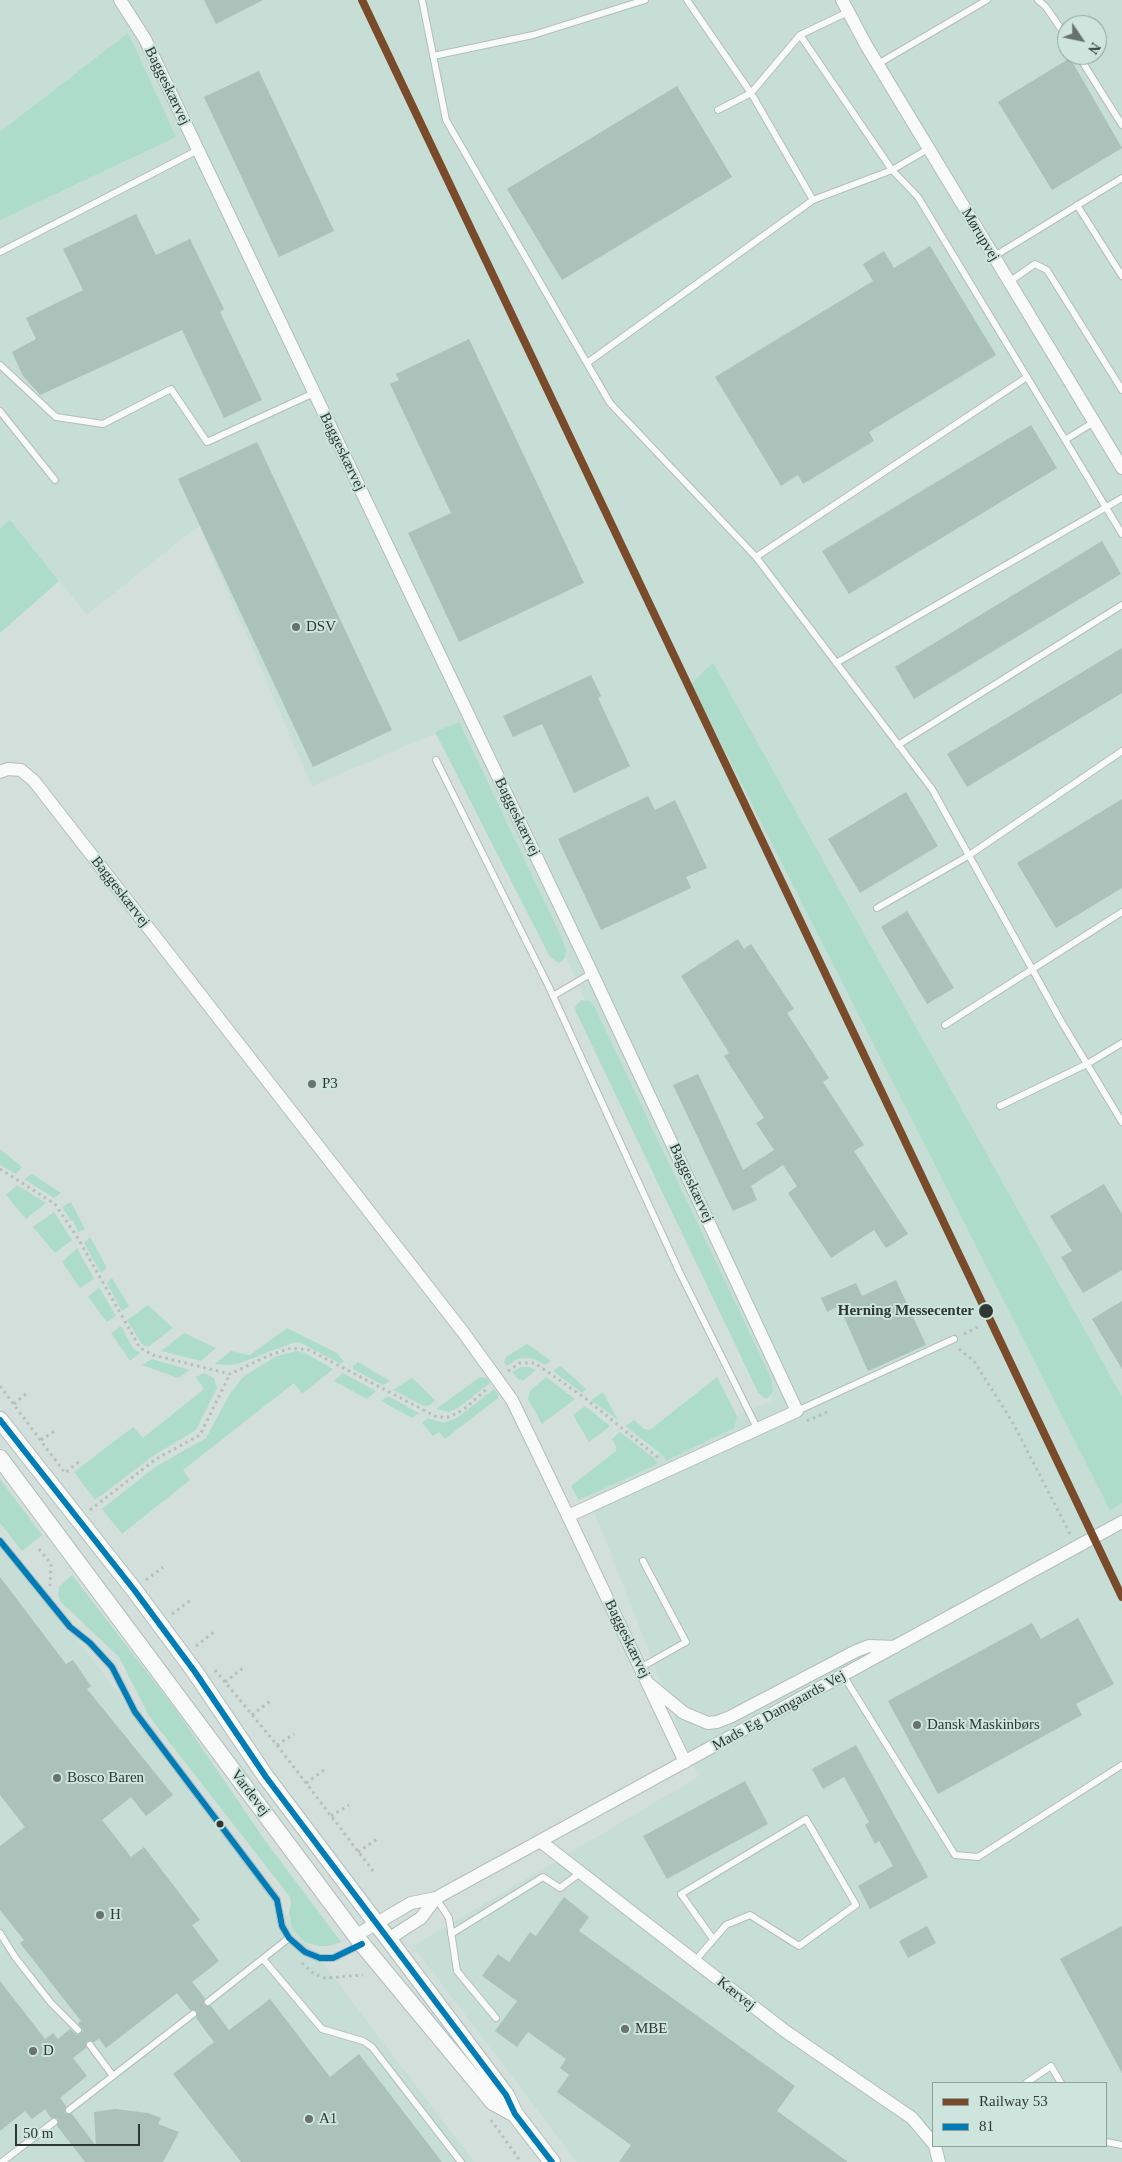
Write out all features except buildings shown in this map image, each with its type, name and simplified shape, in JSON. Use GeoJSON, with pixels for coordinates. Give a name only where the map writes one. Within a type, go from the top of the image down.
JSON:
{"type":"FeatureCollection","features":[{"type":"Feature","properties":{"kind":"street","name":"Baggeskærvej"},"geometry":{"type":"LineString","coordinates":[[120,0],[145,39],[592,973],[797,1411]]}},
{"type":"Feature","properties":{"kind":"street","name":"Mørupvej"},"geometry":{"type":"LineString","coordinates":[[845,6],[928,149],[1094,422],[1118,454],[1122,468]]}},
{"type":"Feature","properties":{"kind":"street","name":"Baggeskærvej"},"geometry":{"type":"LineString","coordinates":[[4,770],[21,770],[34,781],[498,1379],[525,1426],[685,1762]]}},
{"type":"Feature","properties":{"kind":"street"},"geometry":{"type":"LineString","coordinates":[[568,1516],[668,1472],[797,1411]]}},
{"type":"Feature","properties":{"kind":"street","name":"Vardevej"},"geometry":{"type":"LineString","coordinates":[[4,1429],[135,1591],[195,1672],[266,1777],[390,1938],[506,2095],[515,2114],[552,2162]]}},
{"type":"Feature","properties":{"kind":"street","name":"Vardevej"},"geometry":{"type":"LineString","coordinates":[[0,1458],[362,1944],[493,2102],[515,2114]]}},
{"type":"Feature","properties":{"kind":"street","name":"Mads Eg Damgaards Vej"},"geometry":{"type":"LineString","coordinates":[[362,1944],[378,1923],[411,1903],[436,1898],[1122,1522]]}},
{"type":"Feature","properties":{"kind":"street"},"geometry":{"type":"LineString","coordinates":[[648,1683],[684,1713],[708,1723],[717,1722],[856,1651],[869,1646],[896,1647]]}},
{"type":"Feature","properties":{"kind":"street","name":"Kærvej"},"geometry":{"type":"LineString","coordinates":[[540,1842],[785,2031],[912,2118],[932,2142]]}},
{"type":"Feature","properties":{"kind":"street","name":"Mads Eg Damgaards Vej"},"geometry":{"type":"LineString","coordinates":[[362,1944],[390,1938],[421,1918],[436,1898]]}},
{"type":"Feature","properties":{"kind":"street","name":"Kærvej"},"geometry":{"type":"LineString","coordinates":[[935,2147],[939,2162]]}},
{"type":"Feature","properties":{"kind":"lane"},"geometry":{"type":"LineString","coordinates":[[422,0],[446,120],[610,403],[756,556],[932,790],[1032,970],[1122,1122]]}},
{"type":"Feature","properties":{"kind":"lane"},"geometry":{"type":"LineString","coordinates":[[433,56],[534,35],[646,0]]}},
{"type":"Feature","properties":{"kind":"lane"},"geometry":{"type":"LineString","coordinates":[[687,0],[751,93],[813,200]]}},
{"type":"Feature","properties":{"kind":"lane"},"geometry":{"type":"LineString","coordinates":[[878,64],[987,0]]}},
{"type":"Feature","properties":{"kind":"lane"},"geometry":{"type":"LineString","coordinates":[[1038,0],[1046,7],[1057,23]]}},
{"type":"Feature","properties":{"kind":"lane"},"geometry":{"type":"LineString","coordinates":[[718,110],[751,93],[800,35],[845,6]]}},
{"type":"Feature","properties":{"kind":"lane"},"geometry":{"type":"LineString","coordinates":[[800,35],[892,170],[918,197],[1122,534]]}},
{"type":"Feature","properties":{"kind":"lane"},"geometry":{"type":"LineString","coordinates":[[1084,65],[1122,125]]}},
{"type":"Feature","properties":{"kind":"lane"},"geometry":{"type":"LineString","coordinates":[[587,363],[813,200],[892,170],[928,149]]}},
{"type":"Feature","properties":{"kind":"lane"},"geometry":{"type":"LineString","coordinates":[[0,252],[198,150]]}},
{"type":"Feature","properties":{"kind":"lane"},"geometry":{"type":"LineString","coordinates":[[993,256],[1122,178]]}},
{"type":"Feature","properties":{"kind":"lane"},"geometry":{"type":"LineString","coordinates":[[1077,205],[1122,276]]}},
{"type":"Feature","properties":{"kind":"lane"},"geometry":{"type":"LineString","coordinates":[[1009,282],[1035,264],[1047,270],[1122,390]]}},
{"type":"Feature","properties":{"kind":"lane"},"geometry":{"type":"LineString","coordinates":[[0,365],[56,417],[103,424],[171,388],[207,442],[314,393]]}},
{"type":"Feature","properties":{"kind":"lane"},"geometry":{"type":"LineString","coordinates":[[756,556],[1027,378]]}},
{"type":"Feature","properties":{"kind":"lane"},"geometry":{"type":"LineString","coordinates":[[0,411],[55,480]]}},
{"type":"Feature","properties":{"kind":"lane"},"geometry":{"type":"LineString","coordinates":[[1065,440],[1094,422]]}},
{"type":"Feature","properties":{"kind":"lane"},"geometry":{"type":"LineString","coordinates":[[836,663],[1122,498]]}},
{"type":"Feature","properties":{"kind":"lane"},"geometry":{"type":"LineString","coordinates":[[898,745],[1122,605]]}},
{"type":"Feature","properties":{"kind":"lane"},"geometry":{"type":"LineString","coordinates":[[877,908],[968,856],[1122,751]]}},
{"type":"Feature","properties":{"kind":"lane"},"geometry":{"type":"LineString","coordinates":[[436,760],[553,996],[683,1279],[758,1430]]}},
{"type":"Feature","properties":{"kind":"lane"},"geometry":{"type":"LineString","coordinates":[[946,1025],[1122,912]]}},
{"type":"Feature","properties":{"kind":"lane"},"geometry":{"type":"LineString","coordinates":[[553,996],[592,973]]}},
{"type":"Feature","properties":{"kind":"lane"},"geometry":{"type":"LineString","coordinates":[[1000,1106],[1087,1064],[1122,1043]]}},
{"type":"Feature","properties":{"kind":"lane"},"geometry":{"type":"LineString","coordinates":[[797,1411],[954,1339]]}},
{"type":"Feature","properties":{"kind":"lane"},"geometry":{"type":"LineString","coordinates":[[0,1541],[70,1627],[90,1643],[112,1667],[135,1712],[277,1900],[282,1926],[289,1938],[304,1952],[320,1958],[333,1958],[362,1944]]}},
{"type":"Feature","properties":{"kind":"lane"},"geometry":{"type":"LineString","coordinates":[[640,1668],[686,1642],[643,1561]]}},
{"type":"Feature","properties":{"kind":"lane"},"geometry":{"type":"LineString","coordinates":[[843,1675],[955,1855],[978,1857],[1122,1765]]}},
{"type":"Feature","properties":{"kind":"lane"},"geometry":{"type":"LineString","coordinates":[[694,1962],[726,1925],[750,1915],[800,1946],[856,1906],[806,1819],[681,1894],[713,1939]]}},
{"type":"Feature","properties":{"kind":"lane"},"geometry":{"type":"LineString","coordinates":[[451,1934],[543,1877],[560,1888],[580,1873]]}},
{"type":"Feature","properties":{"kind":"lane"},"geometry":{"type":"LineString","coordinates":[[436,1898],[449,1918],[457,1971],[496,2018]]}},
{"type":"Feature","properties":{"kind":"lane"},"geometry":{"type":"LineString","coordinates":[[0,1933],[15,1957],[51,2003],[78,2030]]}},
{"type":"Feature","properties":{"kind":"lane"},"geometry":{"type":"LineString","coordinates":[[208,2002],[289,1938]]}},
{"type":"Feature","properties":{"kind":"lane"},"geometry":{"type":"LineString","coordinates":[[263,1959],[322,2029],[363,2041],[372,2047],[461,2162]]}},
{"type":"Feature","properties":{"kind":"lane"},"geometry":{"type":"LineString","coordinates":[[69,2110],[193,2014]]}},
{"type":"Feature","properties":{"kind":"lane"},"geometry":{"type":"LineString","coordinates":[[90,2045],[114,2076]]}},
{"type":"Feature","properties":{"kind":"lane"},"geometry":{"type":"LineString","coordinates":[[1027,2082],[1051,2066],[1060,2082]]}},
{"type":"Feature","properties":{"kind":"lane"},"geometry":{"type":"LineString","coordinates":[[2,2162],[54,2122]]}},
{"type":"Feature","properties":{"kind":"lane"},"geometry":{"type":"LineString","coordinates":[[1107,2142],[1122,2145]]}},
{"type":"Feature","properties":{"kind":"path"},"geometry":{"type":"LineString","coordinates":[[0,1169],[55,1204],[79,1240],[140,1348],[152,1355],[230,1374]]}},
{"type":"Feature","properties":{"kind":"path"},"geometry":{"type":"LineString","coordinates":[[87,1512],[156,1459],[200,1435],[230,1374],[270,1354],[290,1348],[309,1350],[437,1417],[449,1417],[463,1410],[498,1379],[520,1363],[536,1364],[585,1398],[651,1450],[661,1459],[668,1472]]}},
{"type":"Feature","properties":{"kind":"path"},"geometry":{"type":"LineString","coordinates":[[959,1349],[974,1361],[1013,1423],[1076,1547]]}},
{"type":"Feature","properties":{"kind":"path"},"geometry":{"type":"LineString","coordinates":[[0,1386],[65,1473],[81,1460]]}},
{"type":"Feature","properties":{"kind":"path"},"geometry":{"type":"LineString","coordinates":[[14,1404],[27,1393]]}},
{"type":"Feature","properties":{"kind":"path"},"geometry":{"type":"LineString","coordinates":[[41,1440],[56,1430]]}},
{"type":"Feature","properties":{"kind":"path"},"geometry":{"type":"LineString","coordinates":[[40,1549],[51,1564],[51,1585],[42,1593]]}},
{"type":"Feature","properties":{"kind":"path"},"geometry":{"type":"LineString","coordinates":[[145,1581],[163,1567]]}},
{"type":"Feature","properties":{"kind":"path"},"geometry":{"type":"LineString","coordinates":[[140,1573],[151,1588]]}},
{"type":"Feature","properties":{"kind":"path"},"geometry":{"type":"LineString","coordinates":[[172,1614],[191,1600]]}},
{"type":"Feature","properties":{"kind":"path"},"geometry":{"type":"LineString","coordinates":[[167,1607],[178,1622]]}},
{"type":"Feature","properties":{"kind":"path"},"geometry":{"type":"LineString","coordinates":[[196,1646],[214,1632]]}},
{"type":"Feature","properties":{"kind":"path"},"geometry":{"type":"LineString","coordinates":[[190,1638],[202,1653]]}},
{"type":"Feature","properties":{"kind":"path"},"geometry":{"type":"LineString","coordinates":[[213,1667],[277,1745],[372,1871]]}},
{"type":"Feature","properties":{"kind":"path"},"geometry":{"type":"LineString","coordinates":[[225,1682],[243,1668]]}},
{"type":"Feature","properties":{"kind":"path"},"geometry":{"type":"LineString","coordinates":[[252,1715],[270,1701]]}},
{"type":"Feature","properties":{"kind":"path"},"geometry":{"type":"LineString","coordinates":[[277,1745],[294,1734]]}},
{"type":"Feature","properties":{"kind":"path"},"geometry":{"type":"LineString","coordinates":[[306,1783],[324,1770]]}},
{"type":"Feature","properties":{"kind":"path"},"geometry":{"type":"LineString","coordinates":[[331,1816],[349,1805]]}},
{"type":"Feature","properties":{"kind":"path"},"geometry":{"type":"LineString","coordinates":[[358,1852],[376,1839]]}},
{"type":"Feature","properties":{"kind":"shaded area"},"geometry":{"type":"Polygon","coordinates":[[[0,0],[1122,0],[1122,2162],[577,2162],[413,1946],[698,1777],[585,1488],[772,1400],[457,724],[312,786],[199,525],[87,615],[10,520],[0,528],[0,0]]]}},
{"type":"Feature","properties":{"kind":"shaded area"},"geometry":{"type":"Polygon","coordinates":[[[0,1538],[42,1593],[474,2162],[0,2162],[0,1538]]]}},
{"type":"Feature","properties":{"kind":"green space"},"geometry":{"type":"Polygon","coordinates":[[[128,33],[176,137],[0,220],[0,132],[128,33]]]}},
{"type":"Feature","properties":{"kind":"green space"},"geometry":{"type":"Polygon","coordinates":[[[10,520],[59,581],[0,633],[0,528],[10,520]]]}},
{"type":"Feature","properties":{"kind":"green space"},"geometry":{"type":"Polygon","coordinates":[[[713,663],[1122,1397],[1122,1503],[1110,1510],[691,684],[713,663]]]}},
{"type":"Feature","properties":{"kind":"green space"},"geometry":{"type":"Polygon","coordinates":[[[459,722],[563,941],[566,950],[565,958],[559,963],[550,957],[435,732],[459,722]]]}},
{"type":"Feature","properties":{"kind":"green space"},"geometry":{"type":"Polygon","coordinates":[[[581,1000],[589,1001],[593,1004],[771,1378],[773,1391],[768,1398],[764,1398],[758,1392],[576,1012],[575,1007],[581,1000]]]}},
{"type":"Feature","properties":{"kind":"green space"},"geometry":{"type":"Polygon","coordinates":[[[0,1149],[22,1167],[16,1174],[0,1165],[0,1149]]]}},
{"type":"Feature","properties":{"kind":"green space"},"geometry":{"type":"Polygon","coordinates":[[[32,1174],[61,1193],[54,1198],[24,1179],[32,1174]]]}},
{"type":"Feature","properties":{"kind":"green space"},"geometry":{"type":"Polygon","coordinates":[[[17,1185],[46,1203],[26,1219],[6,1195],[17,1185]]]}},
{"type":"Feature","properties":{"kind":"green space"},"geometry":{"type":"Polygon","coordinates":[[[71,1202],[85,1229],[78,1232],[73,1220],[71,1221],[62,1207],[71,1202]]]}},
{"type":"Feature","properties":{"kind":"green space"},"geometry":{"type":"Polygon","coordinates":[[[54,1212],[72,1240],[55,1253],[33,1227],[54,1212]]]}},
{"type":"Feature","properties":{"kind":"green space"},"geometry":{"type":"Polygon","coordinates":[[[90,1237],[107,1268],[101,1273],[84,1243],[90,1237]]]}},
{"type":"Feature","properties":{"kind":"green space"},"geometry":{"type":"Polygon","coordinates":[[[77,1248],[94,1279],[80,1288],[62,1262],[77,1248]]]}},
{"type":"Feature","properties":{"kind":"green space"},"geometry":{"type":"Polygon","coordinates":[[[112,1278],[129,1306],[122,1311],[107,1283],[112,1278]]]}},
{"type":"Feature","properties":{"kind":"green space"},"geometry":{"type":"Polygon","coordinates":[[[99,1287],[116,1316],[107,1322],[88,1297],[99,1287]]]}},
{"type":"Feature","properties":{"kind":"green space"},"geometry":{"type":"Polygon","coordinates":[[[148,1305],[173,1328],[148,1347],[142,1344],[127,1320],[148,1305]]]}},
{"type":"Feature","properties":{"kind":"green space"},"geometry":{"type":"Polygon","coordinates":[[[121,1326],[133,1348],[140,1353],[130,1361],[111,1333],[121,1326]]]}},
{"type":"Feature","properties":{"kind":"green space"},"geometry":{"type":"Polygon","coordinates":[[[287,1328],[337,1353],[344,1362],[341,1364],[301,1343],[295,1342],[240,1363],[231,1365],[215,1364],[231,1351],[250,1355],[287,1328]]]}},
{"type":"Feature","properties":{"kind":"green space"},"geometry":{"type":"Polygon","coordinates":[[[184,1333],[216,1348],[201,1361],[161,1351],[184,1333]]]}},
{"type":"Feature","properties":{"kind":"green space"},"geometry":{"type":"Polygon","coordinates":[[[527,1344],[551,1361],[545,1365],[534,1359],[525,1358],[517,1359],[507,1366],[504,1362],[506,1357],[527,1344]]]}},
{"type":"Feature","properties":{"kind":"green space"},"geometry":{"type":"Polygon","coordinates":[[[296,1351],[305,1353],[333,1369],[302,1394],[294,1383],[183,1470],[190,1480],[122,1534],[102,1509],[155,1467],[206,1438],[231,1392],[244,1376],[277,1356],[296,1351]]]}},
{"type":"Feature","properties":{"kind":"green space"},"geometry":{"type":"Polygon","coordinates":[[[152,1359],[190,1370],[178,1378],[142,1365],[152,1359]]]}},
{"type":"Feature","properties":{"kind":"green space"},"geometry":{"type":"Polygon","coordinates":[[[358,1362],[390,1381],[383,1385],[353,1369],[353,1366],[358,1362]]]}},
{"type":"Feature","properties":{"kind":"green space"},"geometry":{"type":"Polygon","coordinates":[[[561,1366],[586,1389],[582,1393],[553,1371],[561,1366]]]}},
{"type":"Feature","properties":{"kind":"green space"},"geometry":{"type":"Polygon","coordinates":[[[521,1367],[530,1367],[536,1370],[523,1381],[518,1379],[512,1372],[521,1367]]]}},
{"type":"Feature","properties":{"kind":"green space"},"geometry":{"type":"Polygon","coordinates":[[[204,1373],[214,1378],[217,1388],[196,1430],[153,1456],[95,1500],[74,1472],[133,1427],[143,1438],[204,1389],[196,1377],[204,1373]]]}},
{"type":"Feature","properties":{"kind":"green space"},"geometry":{"type":"Polygon","coordinates":[[[343,1373],[376,1391],[367,1399],[334,1381],[343,1373]]]}},
{"type":"Feature","properties":{"kind":"green space"},"geometry":{"type":"Polygon","coordinates":[[[480,1377],[487,1378],[490,1383],[458,1408],[449,1412],[436,1409],[480,1377]]]}},
{"type":"Feature","properties":{"kind":"green space"},"geometry":{"type":"Polygon","coordinates":[[[546,1377],[575,1399],[542,1424],[528,1399],[530,1391],[546,1377]]]}},
{"type":"Feature","properties":{"kind":"green space"},"geometry":{"type":"Polygon","coordinates":[[[717,1377],[737,1416],[734,1428],[667,1460],[625,1426],[634,1420],[644,1429],[650,1430],[717,1377]]]}},
{"type":"Feature","properties":{"kind":"green space"},"geometry":{"type":"Polygon","coordinates":[[[412,1378],[435,1400],[430,1405],[424,1406],[393,1390],[412,1378]]]}},
{"type":"Feature","properties":{"kind":"green space"},"geometry":{"type":"Polygon","coordinates":[[[494,1389],[498,1394],[498,1398],[445,1439],[439,1432],[433,1436],[422,1423],[428,1418],[443,1423],[457,1418],[494,1389]]]}},
{"type":"Feature","properties":{"kind":"green space"},"geometry":{"type":"Polygon","coordinates":[[[603,1392],[618,1420],[591,1400],[603,1392]]]}},
{"type":"Feature","properties":{"kind":"green space"},"geometry":{"type":"Polygon","coordinates":[[[388,1396],[419,1413],[412,1418],[381,1401],[388,1396]]]}},
{"type":"Feature","properties":{"kind":"green space"},"geometry":{"type":"Polygon","coordinates":[[[585,1406],[610,1426],[589,1442],[573,1415],[585,1406]]]}},
{"type":"Feature","properties":{"kind":"green space"},"geometry":{"type":"Polygon","coordinates":[[[620,1432],[654,1458],[657,1464],[579,1500],[571,1486],[616,1451],[616,1446],[612,1439],[620,1432]]]}},
{"type":"Feature","properties":{"kind":"green space"},"geometry":{"type":"Polygon","coordinates":[[[0,1479],[42,1535],[22,1551],[0,1523],[0,1479]]]}},
{"type":"Feature","properties":{"kind":"green space"},"geometry":{"type":"Polygon","coordinates":[[[72,1575],[176,1710],[264,1839],[341,1942],[329,1946],[319,1946],[305,1942],[292,1928],[289,1913],[290,1897],[149,1716],[119,1657],[60,1601],[58,1595],[59,1587],[72,1575]]]}},
{"type":"Feature","properties":{"kind":"rail line","name":"53"},"geometry":{"type":"LineString","coordinates":[[362,0],[1122,1597]]}},
{"type":"Feature","properties":{"kind":"transit line","name":"81"},"geometry":{"type":"LineString","coordinates":[[0,1420],[135,1591],[195,1672],[266,1777],[506,2095],[515,2114],[552,2162]]}},
{"type":"Feature","properties":{"kind":"transit line","name":"81"},"geometry":{"type":"LineString","coordinates":[[0,1541],[70,1627],[90,1643],[112,1667],[135,1712],[277,1900],[282,1926],[289,1938],[305,1952],[320,1958],[333,1958],[362,1944]]}},
{"type":"Feature","properties":{"kind":"place","name":"DSV"},"geometry":{"type":"Point","coordinates":[296,627]}},
{"type":"Feature","properties":{"kind":"place","name":"P3"},"geometry":{"type":"Point","coordinates":[312,1084]}},
{"type":"Feature","properties":{"kind":"place","name":"Herning Messecenter"},"geometry":{"type":"Point","coordinates":[986,1311]}},
{"type":"Feature","properties":{"kind":"place","name":"Dansk Maskinbørs"},"geometry":{"type":"Point","coordinates":[917,1725]}},
{"type":"Feature","properties":{"kind":"place","name":"Bosco Baren"},"geometry":{"type":"Point","coordinates":[57,1778]}},
{"type":"Feature","properties":{"kind":"place","name":"H"},"geometry":{"type":"Point","coordinates":[100,1915]}},
{"type":"Feature","properties":{"kind":"place","name":"MBE"},"geometry":{"type":"Point","coordinates":[625,2029]}},
{"type":"Feature","properties":{"kind":"place","name":"D"},"geometry":{"type":"Point","coordinates":[33,2051]}},
{"type":"Feature","properties":{"kind":"place","name":"A1"},"geometry":{"type":"Point","coordinates":[309,2119]}}]}
